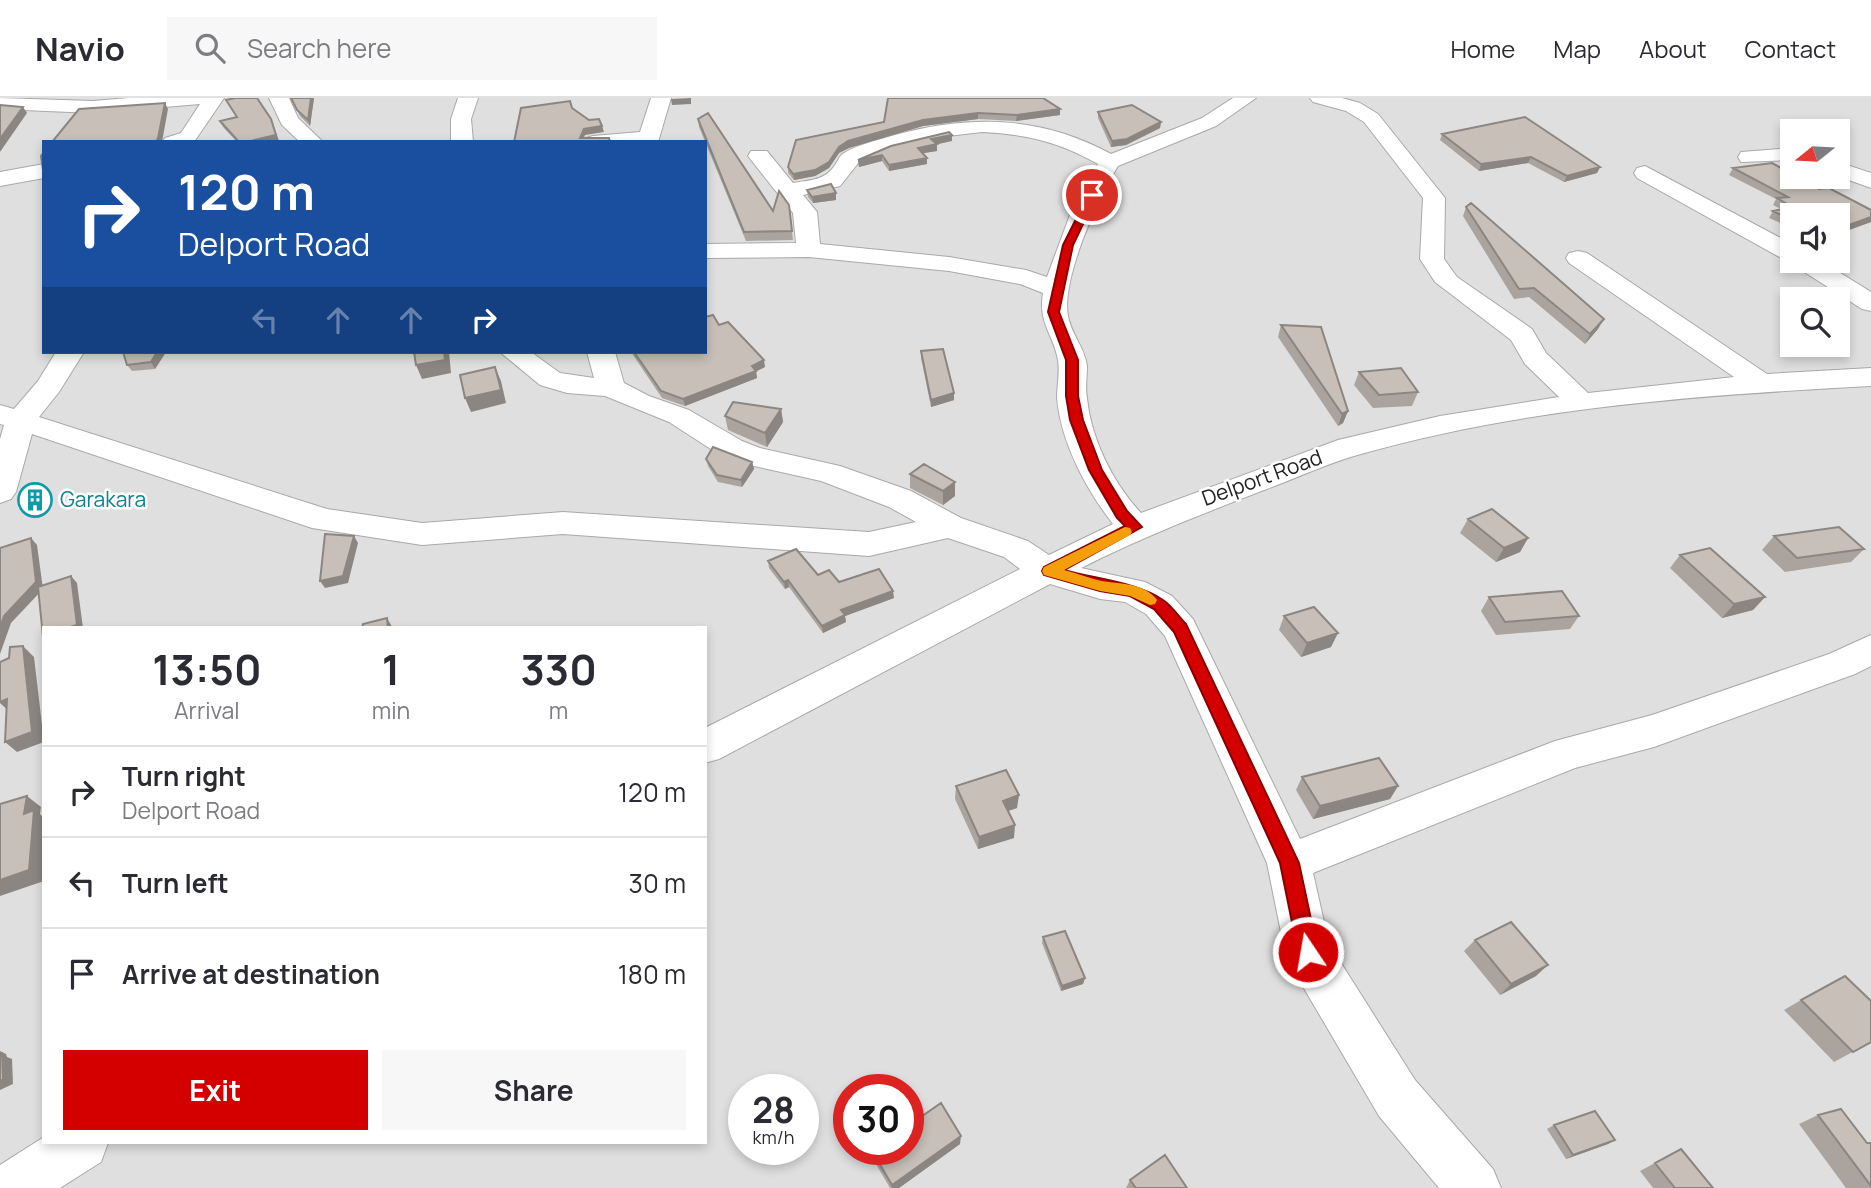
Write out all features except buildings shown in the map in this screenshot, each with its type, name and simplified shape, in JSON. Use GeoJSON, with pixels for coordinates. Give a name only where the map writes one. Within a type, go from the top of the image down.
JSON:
{"type":"FeatureCollection","features":[{"type":"Feature","properties":{"kind":"street"},"geometry":{"type":"LineString","coordinates":[[0,103],[93,107],[201,98]]}},
{"type":"Feature","properties":{"kind":"street"},"geometry":{"type":"LineString","coordinates":[[187,140],[214,98]]}},
{"type":"Feature","properties":{"kind":"street"},"geometry":{"type":"LineString","coordinates":[[279,98],[289,121],[311,140]]}},
{"type":"Feature","properties":{"kind":"street"},"geometry":{"type":"LineString","coordinates":[[462,140],[462,107],[468,98]]}},
{"type":"Feature","properties":{"kind":"street"},"geometry":{"type":"LineString","coordinates":[[648,140],[661,98]]}},
{"type":"Feature","properties":{"kind":"street"},"geometry":{"type":"LineString","coordinates":[[1135,527],[1122,515],[1096,470],[1076,420],[1072,396],[1072,360],[1054,312],[1068,245],[1100,175],[1110,162],[1209,122],[1246,98]]}},
{"type":"Feature","properties":{"kind":"street"},"geometry":{"type":"LineString","coordinates":[[1320,98],[1353,107],[1371,118],[1434,198],[1432,259],[1448,282],[1522,335],[1535,358],[1581,402]]}},
{"type":"Feature","properties":{"kind":"street"},"geometry":{"type":"LineString","coordinates":[[789,190],[830,184],[842,175],[850,158],[892,141],[929,133],[939,128],[989,126],[1038,131],[1064,139],[1110,162]]}},
{"type":"Feature","properties":{"kind":"street"},"geometry":{"type":"LineString","coordinates":[[1749,157],[1780,155]]}},
{"type":"Feature","properties":{"kind":"street"},"geometry":{"type":"LineString","coordinates":[[759,156],[805,212],[809,250]]}},
{"type":"Feature","properties":{"kind":"street"},"geometry":{"type":"LineString","coordinates":[[0,179],[42,171]]}},
{"type":"Feature","properties":{"kind":"street"},"geometry":{"type":"LineString","coordinates":[[1645,173],[1780,247]]}},
{"type":"Feature","properties":{"kind":"street"},"geometry":{"type":"LineString","coordinates":[[1850,173],[1871,181]]}},
{"type":"Feature","properties":{"kind":"street"},"geometry":{"type":"LineString","coordinates":[[707,251],[809,250],[949,264],[1026,278],[1058,290]]}},
{"type":"Feature","properties":{"kind":"street"},"geometry":{"type":"LineString","coordinates":[[1578,258],[1761,383]]}},
{"type":"Feature","properties":{"kind":"street"},"geometry":{"type":"LineString","coordinates":[[1823,273],[1871,303]]}},
{"type":"Feature","properties":{"kind":"street"},"geometry":{"type":"LineString","coordinates":[[0,492],[11,417],[49,386],[69,354]]}},
{"type":"Feature","properties":{"kind":"street"},"geometry":{"type":"LineString","coordinates":[[517,354],[550,379],[567,384],[611,387],[639,402],[679,416],[731,448],[752,456],[829,472],[900,499],[949,526],[1016,549],[1049,571],[1100,586],[1133,591],[1159,605],[1180,629],[1289,863],[1308,952],[1397,1098],[1475,1188]]}},
{"type":"Feature","properties":{"kind":"street"},"geometry":{"type":"LineString","coordinates":[[602,354],[611,387]]}},
{"type":"Feature","properties":{"kind":"street","name":"Delport Road"},"geometry":{"type":"LineString","coordinates":[[707,746],[956,615],[1135,527],[1349,447],[1440,425],[1581,402],[1761,383],[1871,377]]}},
{"type":"Feature","properties":{"kind":"street"},"geometry":{"type":"LineString","coordinates":[[11,417],[324,520],[422,534],[563,523],[869,544],[949,526]]}},
{"type":"Feature","properties":{"kind":"street"},"geometry":{"type":"LineString","coordinates":[[1289,863],[1569,752],[1654,731],[1842,664],[1871,649]]}},
{"type":"Feature","properties":{"kind":"street"},"geometry":{"type":"LineString","coordinates":[[12,1188],[80,1144]]}},
{"type":"Feature","properties":{"kind":"shaded area"},"geometry":{"type":"Polygon","coordinates":[[[0,98],[1871,98],[1871,1188],[0,1188],[0,98]]]}},
{"type":"Feature","properties":{"kind":"slow traffic"},"geometry":{"type":"LineString","coordinates":[[1125,532],[1049,571],[1100,586],[1133,591],[1150,600]]}},
{"type":"Feature","properties":{"kind":"place","name":"Garakara"},"geometry":{"type":"Point","coordinates":[35,500]}},
{"type":"Feature","properties":{"kind":"route"},"geometry":{"type":"LineString","coordinates":[[1092,195],[1068,245],[1054,312],[1072,360],[1072,396],[1076,420],[1096,470],[1122,515],[1135,527],[1049,571],[1100,586],[1133,591],[1159,605],[1180,629],[1289,863],[1308,952]]}}]}
